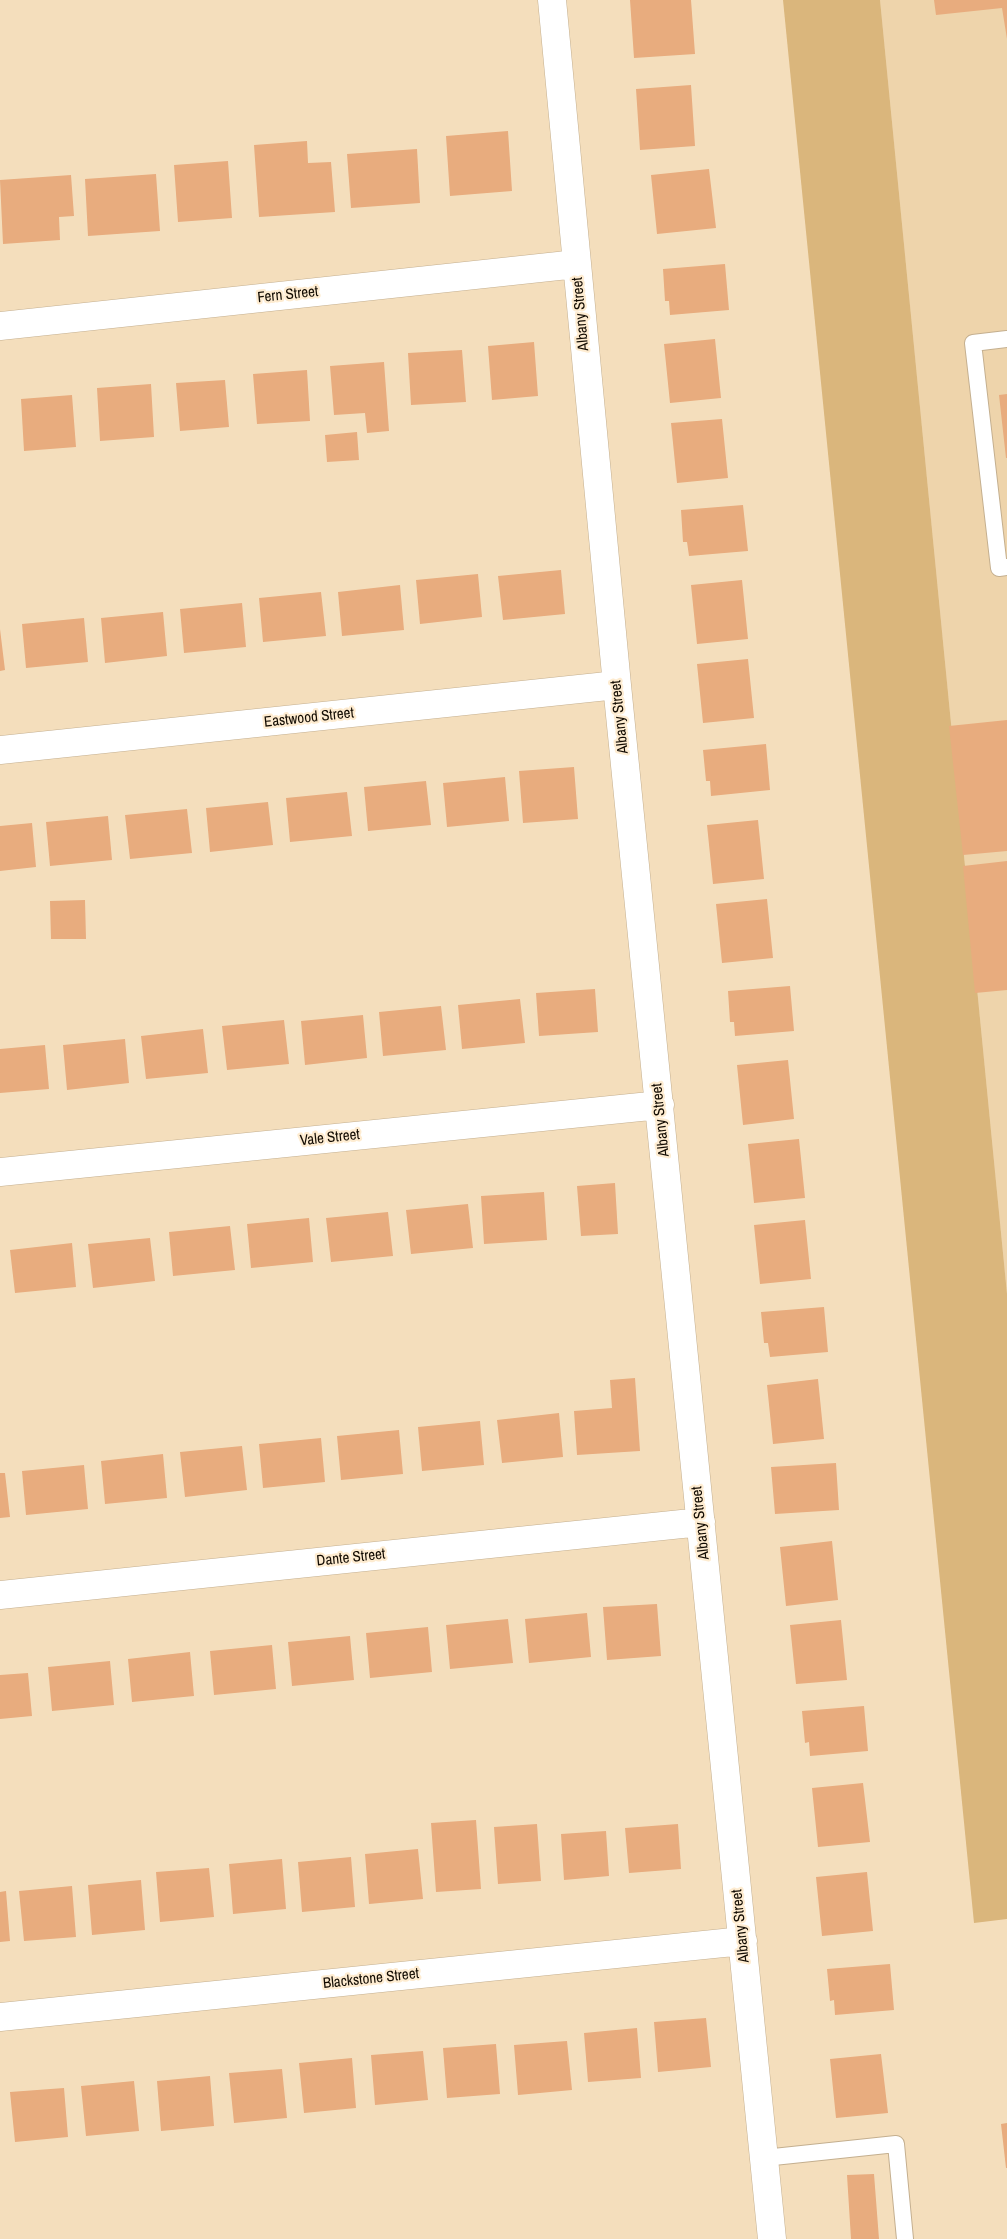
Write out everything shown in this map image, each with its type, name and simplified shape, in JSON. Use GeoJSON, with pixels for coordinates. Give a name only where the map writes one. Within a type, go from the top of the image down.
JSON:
{"type":"FeatureCollection","features":[{"type":"Feature","properties":{"kind":"street","name":"Albany Street"},"geometry":{"type":"LineString","coordinates":[[552,0],[617,685],[772,2239]]}},
{"type":"Feature","properties":{"kind":"street","name":"Fern Street"},"geometry":{"type":"LineString","coordinates":[[0,326],[577,264]]}},
{"type":"Feature","properties":{"kind":"street","name":"Eastwood Street"},"geometry":{"type":"LineString","coordinates":[[0,750],[617,685]]}},
{"type":"Feature","properties":{"kind":"street","name":"Vale Street"},"geometry":{"type":"LineString","coordinates":[[0,1172],[660,1105]]}},
{"type":"Feature","properties":{"kind":"street","name":"Dante Street"},"geometry":{"type":"LineString","coordinates":[[0,1595],[701,1522]]}},
{"type":"Feature","properties":{"kind":"street","name":"Blackstone Street"},"geometry":{"type":"LineString","coordinates":[[0,2017],[743,1941]]}},
{"type":"Feature","properties":{"kind":"lane"},"geometry":{"type":"LineString","coordinates":[[1007,339],[974,343],[999,568],[1007,567]]}},
{"type":"Feature","properties":{"kind":"lane"},"geometry":{"type":"LineString","coordinates":[[764,2158],[896,2144],[905,2239]]}},
{"type":"Feature","properties":{"kind":"shaded area"},"geometry":{"type":"Polygon","coordinates":[[[783,0],[880,0],[1007,1294],[1007,1919],[974,1923],[783,0]]]}},
{"type":"Feature","properties":{"kind":"shaded area"},"geometry":{"type":"Polygon","coordinates":[[[880,0],[1007,0],[1007,1294],[880,0]]]}},
{"type":"Feature","properties":{"kind":"building"},"geometry":{"type":"Polygon","coordinates":[[[630,0],[691,0],[695,54],[634,58],[630,0]]]}},
{"type":"Feature","properties":{"kind":"building"},"geometry":{"type":"Polygon","coordinates":[[[934,0],[1007,0],[1007,39],[1002,8],[936,15],[934,0]]]}},
{"type":"Feature","properties":{"kind":"building"},"geometry":{"type":"Polygon","coordinates":[[[691,85],[695,146],[640,150],[636,89],[691,85]]]}},
{"type":"Feature","properties":{"kind":"building"},"geometry":{"type":"Polygon","coordinates":[[[508,131],[512,191],[450,196],[446,136],[508,131]]]}},
{"type":"Feature","properties":{"kind":"building"},"geometry":{"type":"Polygon","coordinates":[[[307,141],[308,163],[331,162],[335,212],[259,217],[254,145],[307,141]]]}},
{"type":"Feature","properties":{"kind":"building"},"geometry":{"type":"Polygon","coordinates":[[[417,149],[420,203],[351,208],[347,154],[417,149]]]}},
{"type":"Feature","properties":{"kind":"building"},"geometry":{"type":"Polygon","coordinates":[[[228,161],[232,218],[178,222],[174,165],[228,161]]]}},
{"type":"Feature","properties":{"kind":"building"},"geometry":{"type":"Polygon","coordinates":[[[709,169],[716,228],[657,234],[651,175],[709,169]]]}},
{"type":"Feature","properties":{"kind":"building"},"geometry":{"type":"Polygon","coordinates":[[[156,174],[160,231],[88,236],[85,179],[156,174]]]}},
{"type":"Feature","properties":{"kind":"building"},"geometry":{"type":"Polygon","coordinates":[[[71,175],[74,216],[59,217],[60,240],[3,244],[0,180],[71,175]]]}},
{"type":"Feature","properties":{"kind":"building"},"geometry":{"type":"Polygon","coordinates":[[[725,264],[729,310],[670,315],[669,301],[665,301],[663,269],[725,264]]]}},
{"type":"Feature","properties":{"kind":"building"},"geometry":{"type":"Polygon","coordinates":[[[715,339],[721,398],[670,403],[664,344],[715,339]]]}},
{"type":"Feature","properties":{"kind":"building"},"geometry":{"type":"Polygon","coordinates":[[[534,342],[538,396],[492,400],[488,346],[534,342]]]}},
{"type":"Feature","properties":{"kind":"building"},"geometry":{"type":"Polygon","coordinates":[[[462,350],[466,402],[411,405],[408,353],[462,350]]]}},
{"type":"Feature","properties":{"kind":"building"},"geometry":{"type":"Polygon","coordinates":[[[384,362],[389,431],[367,433],[365,413],[334,415],[330,366],[384,362]]]}},
{"type":"Feature","properties":{"kind":"building"},"geometry":{"type":"Polygon","coordinates":[[[307,370],[310,421],[257,424],[253,374],[307,370]]]}},
{"type":"Feature","properties":{"kind":"building"},"geometry":{"type":"Polygon","coordinates":[[[225,380],[229,427],[180,431],[176,383],[225,380]]]}},
{"type":"Feature","properties":{"kind":"building"},"geometry":{"type":"Polygon","coordinates":[[[151,384],[154,437],[100,441],[97,388],[151,384]]]}},
{"type":"Feature","properties":{"kind":"building"},"geometry":{"type":"Polygon","coordinates":[[[1007,394],[1007,458],[1006,458],[999,395],[1007,394]]]}},
{"type":"Feature","properties":{"kind":"building"},"geometry":{"type":"Polygon","coordinates":[[[72,395],[76,447],[24,451],[21,399],[72,395]]]}},
{"type":"Feature","properties":{"kind":"building"},"geometry":{"type":"Polygon","coordinates":[[[722,419],[728,478],[677,483],[671,423],[722,419]]]}},
{"type":"Feature","properties":{"kind":"building"},"geometry":{"type":"Polygon","coordinates":[[[357,432],[359,460],[327,462],[325,435],[357,432]]]}},
{"type":"Feature","properties":{"kind":"building"},"geometry":{"type":"Polygon","coordinates":[[[743,505],[748,551],[689,556],[687,542],[683,542],[681,510],[743,505]]]}},
{"type":"Feature","properties":{"kind":"building"},"geometry":{"type":"Polygon","coordinates":[[[561,570],[565,614],[503,620],[498,576],[561,570]]]}},
{"type":"Feature","properties":{"kind":"building"},"geometry":{"type":"Polygon","coordinates":[[[478,574],[482,617],[420,624],[416,580],[478,574]]]}},
{"type":"Feature","properties":{"kind":"building"},"geometry":{"type":"Polygon","coordinates":[[[742,580],[748,639],[697,644],[691,585],[742,580]]]}},
{"type":"Feature","properties":{"kind":"building"},"geometry":{"type":"Polygon","coordinates":[[[400,585],[404,630],[342,636],[338,592],[400,585]]]}},
{"type":"Feature","properties":{"kind":"building"},"geometry":{"type":"Polygon","coordinates":[[[321,592],[326,636],[263,642],[259,598],[321,592]]]}},
{"type":"Feature","properties":{"kind":"building"},"geometry":{"type":"Polygon","coordinates":[[[242,603],[246,647],[184,653],[180,609],[242,603]]]}},
{"type":"Feature","properties":{"kind":"building"},"geometry":{"type":"Polygon","coordinates":[[[163,612],[167,656],[105,663],[101,618],[163,612]]]}},
{"type":"Feature","properties":{"kind":"building"},"geometry":{"type":"Polygon","coordinates":[[[84,618],[88,662],[26,668],[22,624],[84,618]]]}},
{"type":"Feature","properties":{"kind":"building"},"geometry":{"type":"Polygon","coordinates":[[[0,629],[5,670],[0,671],[0,629]]]}},
{"type":"Feature","properties":{"kind":"building"},"geometry":{"type":"Polygon","coordinates":[[[748,659],[754,718],[703,723],[697,664],[748,659]]]}},
{"type":"Feature","properties":{"kind":"building"},"geometry":{"type":"Polygon","coordinates":[[[1007,720],[1007,851],[963,855],[949,726],[1007,720]]]}},
{"type":"Feature","properties":{"kind":"building"},"geometry":{"type":"Polygon","coordinates":[[[766,744],[770,790],[711,796],[710,781],[706,781],[703,750],[766,744]]]}},
{"type":"Feature","properties":{"kind":"building"},"geometry":{"type":"Polygon","coordinates":[[[574,767],[578,819],[523,823],[519,771],[574,767]]]}},
{"type":"Feature","properties":{"kind":"building"},"geometry":{"type":"Polygon","coordinates":[[[505,777],[509,821],[447,827],[443,783],[505,777]]]}},
{"type":"Feature","properties":{"kind":"building"},"geometry":{"type":"Polygon","coordinates":[[[426,781],[431,825],[368,831],[364,787],[426,781]]]}},
{"type":"Feature","properties":{"kind":"building"},"geometry":{"type":"Polygon","coordinates":[[[347,792],[352,836],[290,842],[286,798],[347,792]]]}},
{"type":"Feature","properties":{"kind":"building"},"geometry":{"type":"Polygon","coordinates":[[[268,802],[273,845],[210,852],[206,808],[268,802]]]}},
{"type":"Feature","properties":{"kind":"building"},"geometry":{"type":"Polygon","coordinates":[[[187,809],[192,853],[130,859],[125,815],[187,809]]]}},
{"type":"Feature","properties":{"kind":"building"},"geometry":{"type":"Polygon","coordinates":[[[108,816],[112,860],[50,866],[46,822],[108,816]]]}},
{"type":"Feature","properties":{"kind":"building"},"geometry":{"type":"Polygon","coordinates":[[[758,820],[764,879],[713,884],[707,825],[758,820]]]}},
{"type":"Feature","properties":{"kind":"building"},"geometry":{"type":"Polygon","coordinates":[[[32,823],[36,867],[0,871],[0,826],[32,823]]]}},
{"type":"Feature","properties":{"kind":"building"},"geometry":{"type":"Polygon","coordinates":[[[1007,861],[1007,990],[975,993],[963,866],[1007,861]]]}},
{"type":"Feature","properties":{"kind":"building"},"geometry":{"type":"Polygon","coordinates":[[[767,899],[773,958],[722,963],[716,904],[767,899]]]}},
{"type":"Feature","properties":{"kind":"building"},"geometry":{"type":"Polygon","coordinates":[[[85,900],[86,939],[51,939],[50,901],[85,900]]]}},
{"type":"Feature","properties":{"kind":"building"},"geometry":{"type":"Polygon","coordinates":[[[790,986],[794,1031],[735,1036],[734,1022],[730,1022],[728,991],[790,986]]]}},
{"type":"Feature","properties":{"kind":"building"},"geometry":{"type":"Polygon","coordinates":[[[595,989],[598,1032],[539,1036],[536,993],[595,989]]]}},
{"type":"Feature","properties":{"kind":"building"},"geometry":{"type":"Polygon","coordinates":[[[520,999],[525,1043],[462,1049],[458,1005],[520,999]]]}},
{"type":"Feature","properties":{"kind":"building"},"geometry":{"type":"Polygon","coordinates":[[[441,1006],[446,1050],[383,1056],[379,1012],[441,1006]]]}},
{"type":"Feature","properties":{"kind":"building"},"geometry":{"type":"Polygon","coordinates":[[[363,1015],[367,1058],[305,1065],[301,1021],[363,1015]]]}},
{"type":"Feature","properties":{"kind":"building"},"geometry":{"type":"Polygon","coordinates":[[[284,1020],[289,1064],[227,1070],[222,1026],[284,1020]]]}},
{"type":"Feature","properties":{"kind":"building"},"geometry":{"type":"Polygon","coordinates":[[[203,1029],[208,1073],[146,1079],[141,1036],[203,1029]]]}},
{"type":"Feature","properties":{"kind":"building"},"geometry":{"type":"Polygon","coordinates":[[[125,1039],[129,1083],[67,1090],[63,1045],[125,1039]]]}},
{"type":"Feature","properties":{"kind":"building"},"geometry":{"type":"Polygon","coordinates":[[[45,1045],[49,1089],[0,1093],[0,1049],[45,1045]]]}},
{"type":"Feature","properties":{"kind":"building"},"geometry":{"type":"Polygon","coordinates":[[[788,1060],[794,1119],[743,1125],[737,1065],[788,1060]]]}},
{"type":"Feature","properties":{"kind":"building"},"geometry":{"type":"Polygon","coordinates":[[[799,1139],[805,1198],[754,1203],[748,1144],[799,1139]]]}},
{"type":"Feature","properties":{"kind":"building"},"geometry":{"type":"Polygon","coordinates":[[[615,1183],[618,1234],[581,1236],[577,1186],[615,1183]]]}},
{"type":"Feature","properties":{"kind":"building"},"geometry":{"type":"Polygon","coordinates":[[[544,1192],[547,1240],[484,1244],[481,1196],[544,1192]]]}},
{"type":"Feature","properties":{"kind":"building"},"geometry":{"type":"Polygon","coordinates":[[[468,1204],[473,1248],[411,1254],[406,1210],[468,1204]]]}},
{"type":"Feature","properties":{"kind":"building"},"geometry":{"type":"Polygon","coordinates":[[[388,1212],[393,1256],[331,1262],[326,1218],[388,1212]]]}},
{"type":"Feature","properties":{"kind":"building"},"geometry":{"type":"Polygon","coordinates":[[[309,1218],[313,1262],[251,1268],[247,1224],[309,1218]]]}},
{"type":"Feature","properties":{"kind":"building"},"geometry":{"type":"Polygon","coordinates":[[[805,1220],[811,1279],[760,1284],[754,1225],[805,1220]]]}},
{"type":"Feature","properties":{"kind":"building"},"geometry":{"type":"Polygon","coordinates":[[[230,1226],[235,1270],[173,1276],[169,1232],[230,1226]]]}},
{"type":"Feature","properties":{"kind":"building"},"geometry":{"type":"Polygon","coordinates":[[[150,1238],[155,1281],[93,1288],[88,1244],[150,1238]]]}},
{"type":"Feature","properties":{"kind":"building"},"geometry":{"type":"Polygon","coordinates":[[[72,1243],[76,1287],[15,1293],[10,1250],[72,1243]]]}},
{"type":"Feature","properties":{"kind":"building"},"geometry":{"type":"Polygon","coordinates":[[[824,1307],[828,1352],[770,1357],[768,1343],[764,1343],[761,1312],[824,1307]]]}},
{"type":"Feature","properties":{"kind":"building"},"geometry":{"type":"Polygon","coordinates":[[[635,1378],[640,1451],[577,1455],[574,1411],[612,1408],[610,1380],[635,1378]]]}},
{"type":"Feature","properties":{"kind":"building"},"geometry":{"type":"Polygon","coordinates":[[[818,1379],[824,1439],[773,1444],[767,1385],[818,1379]]]}},
{"type":"Feature","properties":{"kind":"building"},"geometry":{"type":"Polygon","coordinates":[[[559,1413],[563,1457],[502,1463],[497,1420],[559,1413]]]}},
{"type":"Feature","properties":{"kind":"building"},"geometry":{"type":"Polygon","coordinates":[[[480,1421],[484,1465],[422,1471],[418,1427],[480,1421]]]}},
{"type":"Feature","properties":{"kind":"building"},"geometry":{"type":"Polygon","coordinates":[[[399,1430],[403,1474],[341,1480],[337,1436],[399,1430]]]}},
{"type":"Feature","properties":{"kind":"building"},"geometry":{"type":"Polygon","coordinates":[[[321,1438],[325,1482],[263,1488],[259,1444],[321,1438]]]}},
{"type":"Feature","properties":{"kind":"building"},"geometry":{"type":"Polygon","coordinates":[[[242,1446],[247,1490],[185,1497],[180,1452],[242,1446]]]}},
{"type":"Feature","properties":{"kind":"building"},"geometry":{"type":"Polygon","coordinates":[[[163,1454],[167,1498],[105,1504],[101,1461],[163,1454]]]}},
{"type":"Feature","properties":{"kind":"building"},"geometry":{"type":"Polygon","coordinates":[[[836,1463],[839,1510],[775,1514],[771,1467],[836,1463]]]}},
{"type":"Feature","properties":{"kind":"building"},"geometry":{"type":"Polygon","coordinates":[[[84,1465],[88,1509],[26,1515],[22,1471],[84,1465]]]}},
{"type":"Feature","properties":{"kind":"building"},"geometry":{"type":"Polygon","coordinates":[[[0,1473],[5,1473],[10,1517],[0,1518],[0,1473]]]}},
{"type":"Feature","properties":{"kind":"building"},"geometry":{"type":"Polygon","coordinates":[[[832,1541],[838,1600],[786,1606],[780,1547],[832,1541]]]}},
{"type":"Feature","properties":{"kind":"building"},"geometry":{"type":"Polygon","coordinates":[[[657,1604],[661,1656],[607,1660],[603,1607],[657,1604]]]}},
{"type":"Feature","properties":{"kind":"building"},"geometry":{"type":"Polygon","coordinates":[[[587,1613],[591,1657],[529,1663],[525,1619],[587,1613]]]}},
{"type":"Feature","properties":{"kind":"building"},"geometry":{"type":"Polygon","coordinates":[[[508,1619],[513,1663],[450,1669],[446,1625],[508,1619]]]}},
{"type":"Feature","properties":{"kind":"building"},"geometry":{"type":"Polygon","coordinates":[[[841,1620],[847,1680],[796,1684],[790,1625],[841,1620]]]}},
{"type":"Feature","properties":{"kind":"building"},"geometry":{"type":"Polygon","coordinates":[[[428,1627],[432,1672],[370,1678],[366,1633],[428,1627]]]}},
{"type":"Feature","properties":{"kind":"building"},"geometry":{"type":"Polygon","coordinates":[[[350,1636],[354,1680],[292,1686],[288,1642],[350,1636]]]}},
{"type":"Feature","properties":{"kind":"building"},"geometry":{"type":"Polygon","coordinates":[[[272,1645],[276,1689],[214,1695],[210,1651],[272,1645]]]}},
{"type":"Feature","properties":{"kind":"building"},"geometry":{"type":"Polygon","coordinates":[[[190,1652],[194,1696],[132,1702],[128,1659],[190,1652]]]}},
{"type":"Feature","properties":{"kind":"building"},"geometry":{"type":"Polygon","coordinates":[[[110,1661],[114,1705],[52,1711],[48,1667],[110,1661]]]}},
{"type":"Feature","properties":{"kind":"building"},"geometry":{"type":"Polygon","coordinates":[[[28,1673],[32,1716],[0,1719],[0,1675],[28,1673]]]}},
{"type":"Feature","properties":{"kind":"building"},"geometry":{"type":"Polygon","coordinates":[[[864,1706],[868,1751],[810,1756],[809,1742],[805,1743],[802,1711],[864,1706]]]}},
{"type":"Feature","properties":{"kind":"building"},"geometry":{"type":"Polygon","coordinates":[[[863,1783],[870,1842],[818,1847],[812,1788],[863,1783]]]}},
{"type":"Feature","properties":{"kind":"building"},"geometry":{"type":"Polygon","coordinates":[[[476,1820],[481,1889],[436,1892],[431,1823],[476,1820]]]}},
{"type":"Feature","properties":{"kind":"building"},"geometry":{"type":"Polygon","coordinates":[[[537,1824],[541,1881],[498,1884],[494,1827],[537,1824]]]}},
{"type":"Feature","properties":{"kind":"building"},"geometry":{"type":"Polygon","coordinates":[[[678,1824],[681,1869],[629,1873],[625,1828],[678,1824]]]}},
{"type":"Feature","properties":{"kind":"building"},"geometry":{"type":"Polygon","coordinates":[[[606,1831],[609,1876],[564,1880],[561,1834],[606,1831]]]}},
{"type":"Feature","properties":{"kind":"building"},"geometry":{"type":"Polygon","coordinates":[[[418,1849],[423,1899],[369,1904],[365,1854],[418,1849]]]}},
{"type":"Feature","properties":{"kind":"building"},"geometry":{"type":"Polygon","coordinates":[[[351,1857],[355,1907],[302,1912],[298,1862],[351,1857]]]}},
{"type":"Feature","properties":{"kind":"building"},"geometry":{"type":"Polygon","coordinates":[[[282,1859],[286,1909],[233,1914],[229,1864],[282,1859]]]}},
{"type":"Feature","properties":{"kind":"building"},"geometry":{"type":"Polygon","coordinates":[[[209,1868],[214,1917],[160,1922],[156,1872],[209,1868]]]}},
{"type":"Feature","properties":{"kind":"building"},"geometry":{"type":"Polygon","coordinates":[[[867,1872],[873,1931],[822,1936],[816,1877],[867,1872]]]}},
{"type":"Feature","properties":{"kind":"building"},"geometry":{"type":"Polygon","coordinates":[[[141,1880],[145,1930],[92,1935],[88,1885],[141,1880]]]}},
{"type":"Feature","properties":{"kind":"building"},"geometry":{"type":"Polygon","coordinates":[[[72,1886],[76,1937],[24,1941],[19,1891],[72,1886]]]}},
{"type":"Feature","properties":{"kind":"building"},"geometry":{"type":"Polygon","coordinates":[[[6,1891],[10,1941],[0,1942],[0,1892],[6,1891]]]}},
{"type":"Feature","properties":{"kind":"building"},"geometry":{"type":"Polygon","coordinates":[[[890,1964],[894,2010],[835,2015],[834,2000],[830,2001],[827,1969],[890,1964]]]}},
{"type":"Feature","properties":{"kind":"building"},"geometry":{"type":"Polygon","coordinates":[[[706,2018],[711,2067],[658,2072],[654,2022],[706,2018]]]}},
{"type":"Feature","properties":{"kind":"building"},"geometry":{"type":"Polygon","coordinates":[[[637,2028],[641,2078],[588,2082],[584,2033],[637,2028]]]}},
{"type":"Feature","properties":{"kind":"building"},"geometry":{"type":"Polygon","coordinates":[[[567,2041],[572,2090],[518,2095],[514,2045],[567,2041]]]}},
{"type":"Feature","properties":{"kind":"building"},"geometry":{"type":"Polygon","coordinates":[[[496,2044],[500,2094],[447,2098],[443,2048],[496,2044]]]}},
{"type":"Feature","properties":{"kind":"building"},"geometry":{"type":"Polygon","coordinates":[[[423,2051],[428,2100],[375,2105],[371,2055],[423,2051]]]}},
{"type":"Feature","properties":{"kind":"building"},"geometry":{"type":"Polygon","coordinates":[[[881,2054],[888,2113],[836,2118],[830,2059],[881,2054]]]}},
{"type":"Feature","properties":{"kind":"building"},"geometry":{"type":"Polygon","coordinates":[[[352,2058],[356,2108],[304,2113],[299,2063],[352,2058]]]}},
{"type":"Feature","properties":{"kind":"building"},"geometry":{"type":"Polygon","coordinates":[[[282,2069],[287,2118],[234,2123],[229,2073],[282,2069]]]}},
{"type":"Feature","properties":{"kind":"building"},"geometry":{"type":"Polygon","coordinates":[[[210,2076],[214,2126],[161,2131],[157,2081],[210,2076]]]}},
{"type":"Feature","properties":{"kind":"building"},"geometry":{"type":"Polygon","coordinates":[[[134,2081],[139,2131],[86,2136],[81,2086],[134,2081]]]}},
{"type":"Feature","properties":{"kind":"building"},"geometry":{"type":"Polygon","coordinates":[[[64,2088],[68,2137],[15,2142],[10,2092],[64,2088]]]}},
{"type":"Feature","properties":{"kind":"building"},"geometry":{"type":"Polygon","coordinates":[[[1007,2123],[1007,2168],[1006,2168],[1001,2124],[1007,2123]]]}},
{"type":"Feature","properties":{"kind":"building"},"geometry":{"type":"Polygon","coordinates":[[[874,2174],[879,2239],[851,2239],[847,2175],[874,2174]]]}}]}
